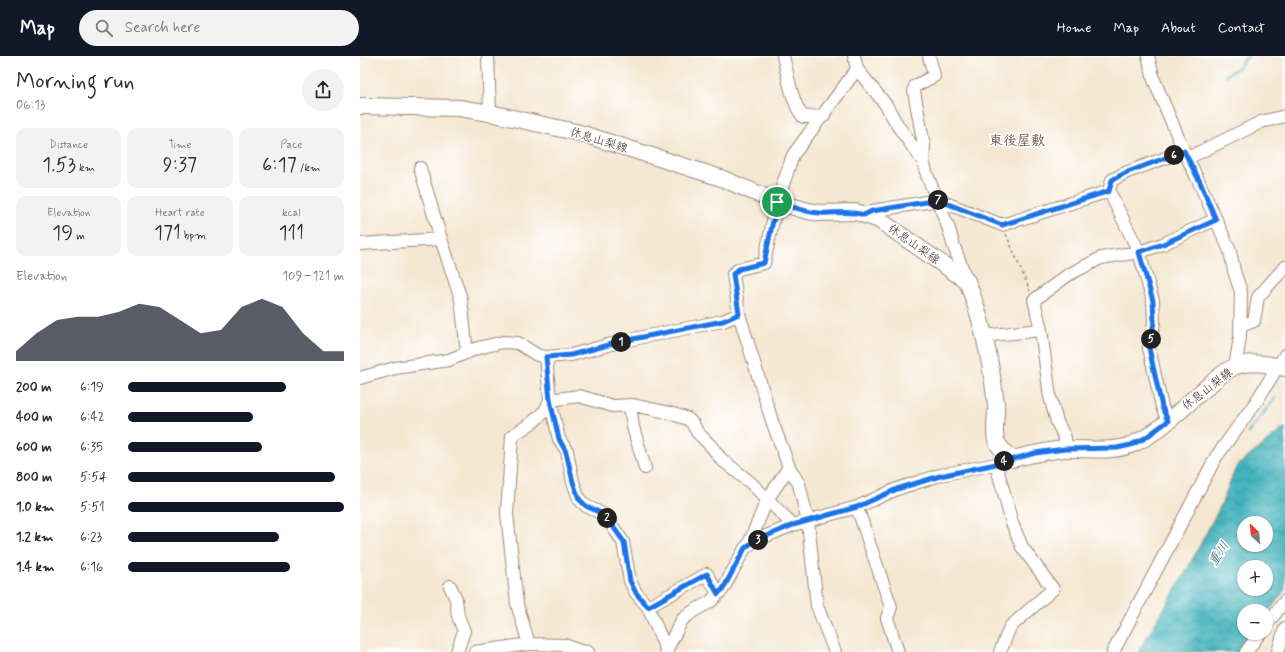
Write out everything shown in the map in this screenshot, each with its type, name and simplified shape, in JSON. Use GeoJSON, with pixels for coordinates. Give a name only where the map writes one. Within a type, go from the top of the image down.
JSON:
{"type":"FeatureCollection","features":[{"type":"Feature","properties":{"kind":"main road","name":"休息山梨線"},"geometry":{"type":"LineString","coordinates":[[360,106],[459,108],[490,113],[580,133],[721,178],[777,202],[808,211],[820,213],[856,212],[879,220],[967,280]]}},
{"type":"Feature","properties":{"kind":"main road"},"geometry":{"type":"LineString","coordinates":[[967,280],[983,336],[992,378],[996,406],[996,440],[999,447],[1012,459]]}},
{"type":"Feature","properties":{"kind":"main road","name":"休息山梨線"},"geometry":{"type":"LineString","coordinates":[[1012,459],[1035,453],[1065,449],[1117,448],[1131,445],[1145,438],[1168,421],[1218,377],[1235,366],[1247,364],[1283,363]]}},
{"type":"Feature","properties":{"kind":"street"},"geometry":{"type":"LineString","coordinates":[[488,56],[490,113]]}},
{"type":"Feature","properties":{"kind":"street"},"geometry":{"type":"LineString","coordinates":[[783,56],[790,85],[799,111],[803,117],[824,116]]}},
{"type":"Feature","properties":{"kind":"street"},"geometry":{"type":"LineString","coordinates":[[854,56],[857,69],[886,105],[898,126],[923,161],[967,280]]}},
{"type":"Feature","properties":{"kind":"street"},"geometry":{"type":"LineString","coordinates":[[923,161],[924,146],[914,91],[915,86],[934,76],[930,56]]}},
{"type":"Feature","properties":{"kind":"street"},"geometry":{"type":"LineString","coordinates":[[1148,56],[1154,80],[1186,155],[1230,251],[1234,271],[1241,292],[1240,337],[1235,366]]}},
{"type":"Feature","properties":{"kind":"street"},"geometry":{"type":"LineString","coordinates":[[835,652],[817,606],[808,522],[799,484],[789,467],[772,421],[739,314],[733,274],[739,269],[764,263],[777,202],[793,156],[824,116],[857,69]]}},
{"type":"Feature","properties":{"kind":"street"},"geometry":{"type":"LineString","coordinates":[[1168,421],[1162,407],[1149,348],[1154,322],[1153,301],[1139,252],[1109,191],[1112,180],[1125,173],[1186,155],[1261,122],[1285,116]]}},
{"type":"Feature","properties":{"kind":"street"},"geometry":{"type":"LineString","coordinates":[[420,168],[461,299],[467,353]]}},
{"type":"Feature","properties":{"kind":"street"},"geometry":{"type":"LineString","coordinates":[[864,215],[872,211],[938,200],[1002,225],[1109,191]]}},
{"type":"Feature","properties":{"kind":"street"},"geometry":{"type":"LineString","coordinates":[[1065,449],[1065,438],[1057,422],[1050,397],[1041,330],[1034,300],[1068,274],[1101,258],[1139,252],[1163,244],[1216,220]]}},
{"type":"Feature","properties":{"kind":"street"},"geometry":{"type":"LineString","coordinates":[[360,244],[441,239]]}},
{"type":"Feature","properties":{"kind":"street"},"geometry":{"type":"LineString","coordinates":[[1240,326],[1254,321],[1258,297],[1285,267]]}},
{"type":"Feature","properties":{"kind":"street"},"geometry":{"type":"LineString","coordinates":[[360,378],[395,368],[450,360],[478,348],[503,342],[518,343],[537,355],[546,357],[571,355],[623,341],[723,321],[739,314]]}},
{"type":"Feature","properties":{"kind":"street"},"geometry":{"type":"LineString","coordinates":[[983,336],[1041,330]]}},
{"type":"Feature","properties":{"kind":"street"},"geometry":{"type":"LineString","coordinates":[[546,357],[550,400],[559,439],[566,452],[573,482],[579,499],[586,506],[605,515],[624,542],[630,581],[636,593],[648,607],[664,652]]}},
{"type":"Feature","properties":{"kind":"street"},"geometry":{"type":"LineString","coordinates":[[1113,652],[1216,457],[1283,363]]}},
{"type":"Feature","properties":{"kind":"street"},"geometry":{"type":"LineString","coordinates":[[550,400],[579,396],[614,406],[630,405],[670,413],[688,419],[693,424],[697,432],[712,447],[721,459],[751,483],[793,525]]}},
{"type":"Feature","properties":{"kind":"street"},"geometry":{"type":"LineString","coordinates":[[529,644],[517,604],[507,514],[512,436],[533,422],[545,411],[550,400]]}},
{"type":"Feature","properties":{"kind":"street"},"geometry":{"type":"LineString","coordinates":[[630,405],[633,427],[645,468]]}},
{"type":"Feature","properties":{"kind":"street"},"geometry":{"type":"LineString","coordinates":[[664,652],[682,620],[692,612],[710,602],[723,589],[745,548],[754,541],[793,525],[857,507],[897,489],[940,476],[1012,459]]}},
{"type":"Feature","properties":{"kind":"street"},"geometry":{"type":"LineString","coordinates":[[996,464],[1012,523],[1022,547],[1053,589],[1010,627],[1000,652]]}},
{"type":"Feature","properties":{"kind":"street"},"geometry":{"type":"LineString","coordinates":[[748,546],[767,500],[789,467]]}},
{"type":"Feature","properties":{"kind":"street"},"geometry":{"type":"LineString","coordinates":[[857,507],[891,607],[887,618],[898,652]]}},
{"type":"Feature","properties":{"kind":"street"},"geometry":{"type":"LineString","coordinates":[[648,607],[707,574],[718,594]]}},
{"type":"Feature","properties":{"kind":"street"},"geometry":{"type":"LineString","coordinates":[[450,586],[456,599],[458,616],[464,631],[457,652]]}},
{"type":"Feature","properties":{"kind":"street"},"geometry":{"type":"LineString","coordinates":[[1273,616],[1285,601]]}},
{"type":"Feature","properties":{"kind":"street"},"geometry":{"type":"LineString","coordinates":[[1278,652],[1285,628]]}},
{"type":"Feature","properties":{"kind":"street"},"geometry":{"type":"LineString","coordinates":[[1246,652],[1255,640]]}},
{"type":"Feature","properties":{"kind":"street"},"geometry":{"type":"LineString","coordinates":[[475,652],[529,644],[566,645],[583,652]]}},
{"type":"Feature","properties":{"kind":"path"},"geometry":{"type":"LineString","coordinates":[[1002,225],[1034,300]]}},
{"type":"Feature","properties":{"kind":"water","name":"重川"},"geometry":{"type":"Polygon","coordinates":[[[1285,427],[1285,590],[1273,606],[1273,604],[1237,604],[1237,640],[1247,640],[1238,652],[1138,652],[1183,577],[1221,505],[1236,467],[1285,427]]]}},
{"type":"Feature","properties":{"kind":"waterway"},"geometry":{"type":"LineString","coordinates":[[1226,75],[1239,67],[1248,56]]}},
{"type":"Feature","properties":{"kind":"waterway"},"geometry":{"type":"LineString","coordinates":[[1248,433],[1275,398]]}},
{"type":"Feature","properties":{"kind":"district","name":"東後屋敷"},"geometry":{"type":"Point","coordinates":[1017,140]}},
{"type":"Feature","properties":{"kind":"route"},"geometry":{"type":"LineString","coordinates":[[1184,151],[1200,182],[1216,220],[1163,244],[1139,252],[1153,301],[1154,322],[1149,348],[1162,407],[1168,421],[1145,438],[1131,445],[1117,448],[1065,449],[1035,453],[996,464],[940,476],[897,489],[857,507],[793,525],[754,541],[745,548],[723,589],[718,594],[707,574],[648,607],[636,593],[630,581],[624,542],[605,515],[586,506],[579,499],[573,482],[566,452],[559,439],[550,400],[546,357],[571,355],[623,341],[723,321],[739,314],[733,274],[739,269],[764,263],[773,228],[777,202],[820,213],[856,212],[864,215],[872,211],[938,200],[1002,225],[1109,191],[1112,180],[1125,173],[1184,151]]}}]}
